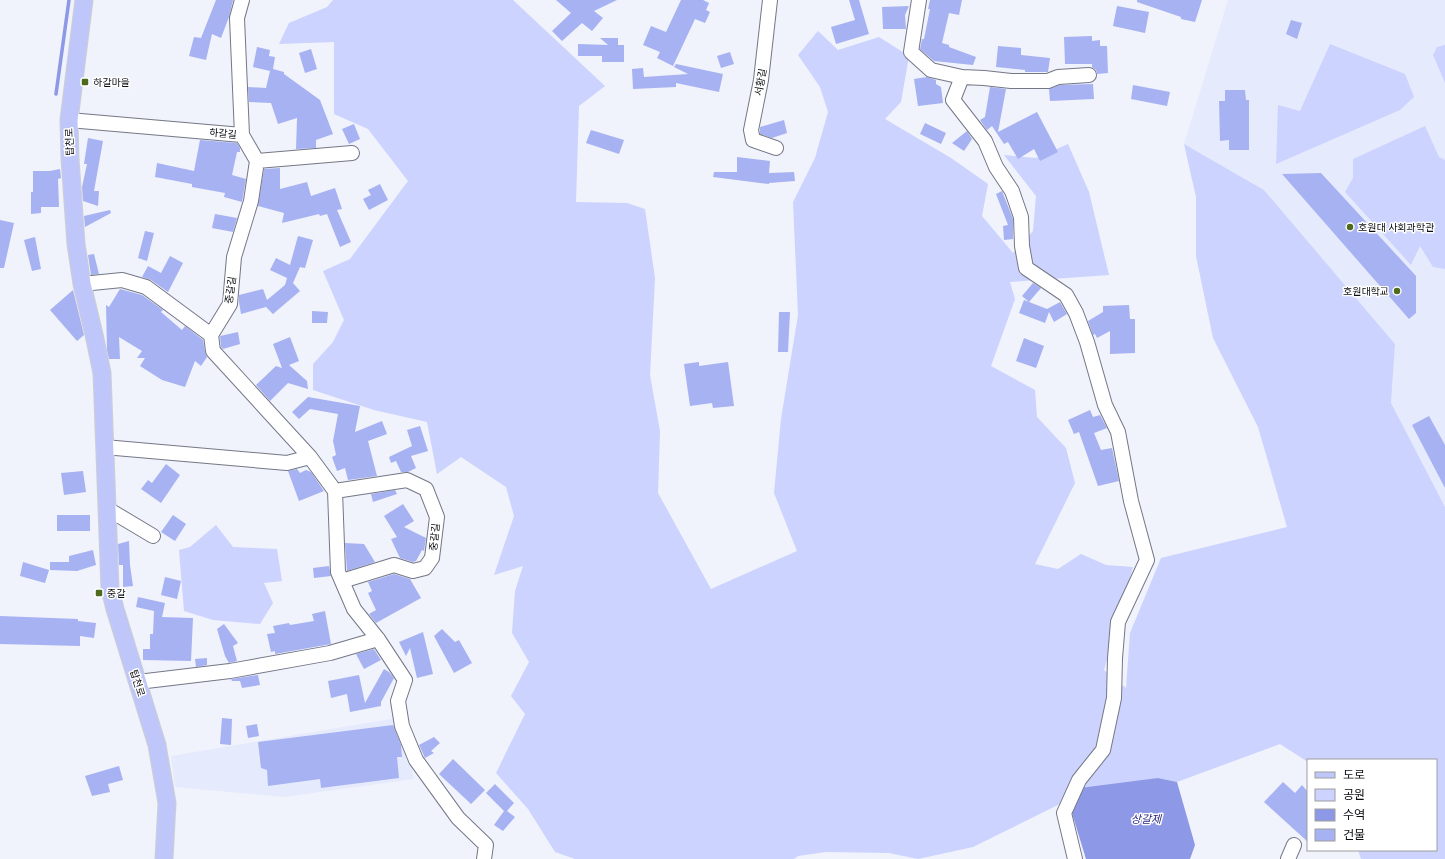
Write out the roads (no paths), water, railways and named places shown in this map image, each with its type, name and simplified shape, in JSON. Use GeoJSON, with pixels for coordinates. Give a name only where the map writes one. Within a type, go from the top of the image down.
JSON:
{"type":"FeatureCollection","features":[{"type":"Feature","properties":{"kind":"main road","name":"탑천로"},"geometry":{"type":"LineString","coordinates":[[84,0],[69,120],[72,207],[82,284],[102,373],[110,589],[114,609],[157,745],[167,802],[164,859]]}},
{"type":"Feature","properties":{"kind":"street","name":"하갈길"},"geometry":{"type":"LineString","coordinates":[[69,120],[242,135],[237,18],[242,0]]}},
{"type":"Feature","properties":{"kind":"street","name":"서황길"},"geometry":{"type":"LineString","coordinates":[[770,0],[761,80],[750,130],[754,140],[776,148]]}},
{"type":"Feature","properties":{"kind":"street"},"geometry":{"type":"LineString","coordinates":[[920,0],[916,14],[911,52],[931,70],[962,77],[1011,81],[1048,81],[1058,77],[1089,75]]}},
{"type":"Feature","properties":{"kind":"street"},"geometry":{"type":"LineString","coordinates":[[962,77],[953,100],[985,141],[996,167],[1012,191],[1021,217],[1022,246],[1026,268],[1066,295],[1076,313],[1088,342],[1105,405],[1118,432],[1132,501],[1147,560],[1118,622],[1114,698],[1103,750],[1079,780],[1064,813],[1075,859]]}},
{"type":"Feature","properties":{"kind":"street"},"geometry":{"type":"LineString","coordinates":[[242,135],[257,160],[352,153]]}},
{"type":"Feature","properties":{"kind":"street","name":"중갈길"},"geometry":{"type":"LineString","coordinates":[[211,335],[230,304],[234,257],[250,201],[257,160]]}},
{"type":"Feature","properties":{"kind":"street"},"geometry":{"type":"LineString","coordinates":[[82,284],[122,280],[146,287],[211,335],[213,351],[310,458],[335,491],[338,572],[354,609],[378,639],[405,680],[398,701],[402,726],[416,760],[458,818],[486,845],[484,859]]}},
{"type":"Feature","properties":{"kind":"street"},"geometry":{"type":"LineString","coordinates":[[104,447],[287,463],[310,458]]}},
{"type":"Feature","properties":{"kind":"street","name":"중갈길"},"geometry":{"type":"LineString","coordinates":[[335,491],[407,480],[426,489],[437,517],[432,558],[425,568],[413,571],[394,565],[342,581]]}},
{"type":"Feature","properties":{"kind":"street"},"geometry":{"type":"LineString","coordinates":[[106,508],[153,536]]}},
{"type":"Feature","properties":{"kind":"street"},"geometry":{"type":"LineString","coordinates":[[138,682],[230,672],[330,654],[378,639]]}},
{"type":"Feature","properties":{"kind":"street"},"geometry":{"type":"LineString","coordinates":[[1288,859],[1294,845]]}},
{"type":"Feature","properties":{"kind":"water","name":"상갈제"},"geometry":{"type":"Polygon","coordinates":[[[1158,778],[1177,782],[1195,845],[1190,859],[1086,859],[1068,800],[1080,788],[1158,778]]]}},
{"type":"Feature","properties":{"kind":"waterway"},"geometry":{"type":"LineString","coordinates":[[56,94],[69,0]]}},
{"type":"Feature","properties":{"kind":"place","name":"하갈마을"},"geometry":{"type":"Point","coordinates":[85,82]}},
{"type":"Feature","properties":{"kind":"place","name":"호원대 사회과학관"},"geometry":{"type":"Point","coordinates":[1350,227]}},
{"type":"Feature","properties":{"kind":"place","name":"호원대학교"},"geometry":{"type":"Point","coordinates":[1397,291]}},
{"type":"Feature","properties":{"kind":"place","name":"중갈"},"geometry":{"type":"Point","coordinates":[99,593]}}]}
